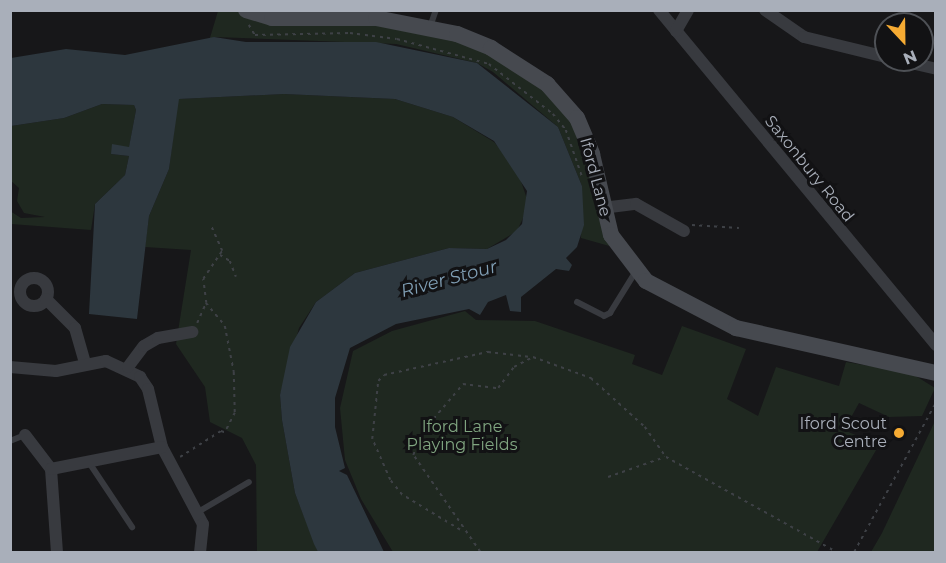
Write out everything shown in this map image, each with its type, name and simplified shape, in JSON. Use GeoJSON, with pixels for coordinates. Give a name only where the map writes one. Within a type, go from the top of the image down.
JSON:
{"type":"FeatureCollection","features":[{"type":"Feature","properties":{"kind":"street","name":"Saxonbury Road"},"geometry":{"type":"LineString","coordinates":[[659,10],[936,345]]}},
{"type":"Feature","properties":{"kind":"street"},"geometry":{"type":"LineString","coordinates":[[676,31],[688,10]]}},
{"type":"Feature","properties":{"kind":"street"},"geometry":{"type":"LineString","coordinates":[[765,10],[804,37],[874,54]]}},
{"type":"Feature","properties":{"kind":"street","name":"Iford Lane"},"geometry":{"type":"LineString","coordinates":[[246,15],[272,18],[339,15],[430,28],[491,48],[565,101],[585,133],[612,235],[637,271],[676,300],[736,328],[936,373]]}},
{"type":"Feature","properties":{"kind":"street"},"geometry":{"type":"LineString","coordinates":[[603,208],[636,204],[684,231]]}},
{"type":"Feature","properties":{"kind":"street"},"geometry":{"type":"LineString","coordinates":[[46,299],[75,328],[85,363]]}},
{"type":"Feature","properties":{"kind":"street"},"geometry":{"type":"LineString","coordinates":[[128,368],[144,346],[158,338],[192,332]]}},
{"type":"Feature","properties":{"kind":"street"},"geometry":{"type":"LineString","coordinates":[[10,367],[56,371],[85,363],[128,368],[148,389],[162,447],[169,464],[198,512],[205,539],[200,552]]}},
{"type":"Feature","properties":{"kind":"street"},"geometry":{"type":"LineString","coordinates":[[25,435],[51,469],[57,552]]}},
{"type":"Feature","properties":{"kind":"street"},"geometry":{"type":"LineString","coordinates":[[51,469],[90,464],[162,447]]}},
{"type":"Feature","properties":{"kind":"lane"},"geometry":{"type":"LineString","coordinates":[[430,28],[436,10]]}},
{"type":"Feature","properties":{"kind":"lane"},"geometry":{"type":"LineString","coordinates":[[577,302],[604,316],[610,313],[637,271]]}},
{"type":"Feature","properties":{"kind":"lane"},"geometry":{"type":"LineString","coordinates":[[10,441],[25,435]]}},
{"type":"Feature","properties":{"kind":"lane"},"geometry":{"type":"LineString","coordinates":[[90,464],[132,527]]}},
{"type":"Feature","properties":{"kind":"lane"},"geometry":{"type":"LineString","coordinates":[[198,512],[249,482]]}},
{"type":"Feature","properties":{"kind":"path"},"geometry":{"type":"LineString","coordinates":[[246,15],[255,35],[385,37],[489,64],[553,114],[566,130],[586,190]]}},
{"type":"Feature","properties":{"kind":"path"},"geometry":{"type":"LineString","coordinates":[[684,231],[692,225],[739,228]]}},
{"type":"Feature","properties":{"kind":"path"},"geometry":{"type":"LineString","coordinates":[[169,464],[226,432],[235,414],[234,372],[225,326],[206,303],[203,279],[219,255],[222,241],[211,226]]}},
{"type":"Feature","properties":{"kind":"path"},"geometry":{"type":"LineString","coordinates":[[219,255],[230,261],[236,277]]}},
{"type":"Feature","properties":{"kind":"path"},"geometry":{"type":"LineString","coordinates":[[192,332],[206,303]]}},
{"type":"Feature","properties":{"kind":"path"},"geometry":{"type":"LineString","coordinates":[[461,530],[402,495],[390,480],[372,439],[378,381],[384,375],[488,352],[533,357],[591,378],[645,427],[666,457],[837,552]]}},
{"type":"Feature","properties":{"kind":"path"},"geometry":{"type":"LineString","coordinates":[[480,552],[461,530],[413,455],[424,430],[464,384],[498,387],[514,367],[533,357]]}},
{"type":"Feature","properties":{"kind":"path"},"geometry":{"type":"LineString","coordinates":[[854,552],[936,402]]}},
{"type":"Feature","properties":{"kind":"path"},"geometry":{"type":"LineString","coordinates":[[608,477],[666,457]]}},
{"type":"Feature","properties":{"kind":"green space"},"geometry":{"type":"Polygon","coordinates":[[[218,11],[339,15],[457,34],[565,101],[620,249],[581,238],[582,186],[558,127],[493,72],[477,63],[396,44],[214,37],[209,41],[218,11]]]}},
{"type":"Feature","properties":{"kind":"green space"},"geometry":{"type":"Polygon","coordinates":[[[284,94],[395,99],[453,117],[494,142],[517,169],[529,205],[517,231],[487,249],[449,248],[355,273],[316,302],[299,328],[280,395],[282,420],[295,493],[318,552],[257,552],[256,465],[242,438],[210,422],[205,387],[176,344],[191,250],[145,247],[149,216],[169,169],[178,99],[284,94]]]}},
{"type":"Feature","properties":{"kind":"green space"},"geometry":{"type":"Polygon","coordinates":[[[102,104],[134,105],[136,110],[129,148],[111,154],[129,156],[125,175],[95,204],[91,230],[11,224],[10,211],[21,218],[45,217],[24,213],[17,201],[19,188],[11,181],[11,126],[64,118],[102,104]]]}},
{"type":"Feature","properties":{"kind":"green space","name":"Iford Lane Playing Fields"},"geometry":{"type":"Polygon","coordinates":[[[465,311],[476,320],[535,321],[635,355],[632,364],[662,375],[682,326],[746,349],[727,399],[758,416],[776,367],[839,386],[846,362],[911,373],[935,388],[922,416],[889,417],[859,403],[844,430],[879,445],[817,552],[393,552],[361,499],[345,460],[340,408],[353,351],[392,331],[465,311]]]}},
{"type":"Feature","properties":{"kind":"green space"},"geometry":{"type":"Polygon","coordinates":[[[935,421],[935,552],[871,552],[882,533],[935,421]]]}},
{"type":"Feature","properties":{"kind":"water","name":"River Stour"},"geometry":{"type":"Polygon","coordinates":[[[214,37],[246,42],[376,42],[477,63],[558,127],[582,186],[584,225],[577,247],[566,258],[572,265],[569,271],[556,269],[521,297],[521,312],[510,311],[506,295],[488,302],[480,315],[469,309],[396,324],[350,348],[335,398],[335,427],[345,468],[339,471],[347,475],[384,552],[318,552],[314,544],[295,493],[282,420],[280,395],[290,347],[316,302],[355,273],[449,248],[487,249],[506,240],[522,224],[527,191],[494,141],[453,117],[395,99],[284,94],[179,99],[169,169],[149,216],[137,319],[89,314],[95,204],[125,175],[129,156],[111,154],[112,144],[129,147],[136,110],[134,105],[102,104],[64,118],[11,126],[11,58],[66,49],[125,55],[214,37]]]}},
{"type":"Feature","properties":{"kind":"place","name":"Iford Scout Centre"},"geometry":{"type":"Point","coordinates":[899,433]}}]}
